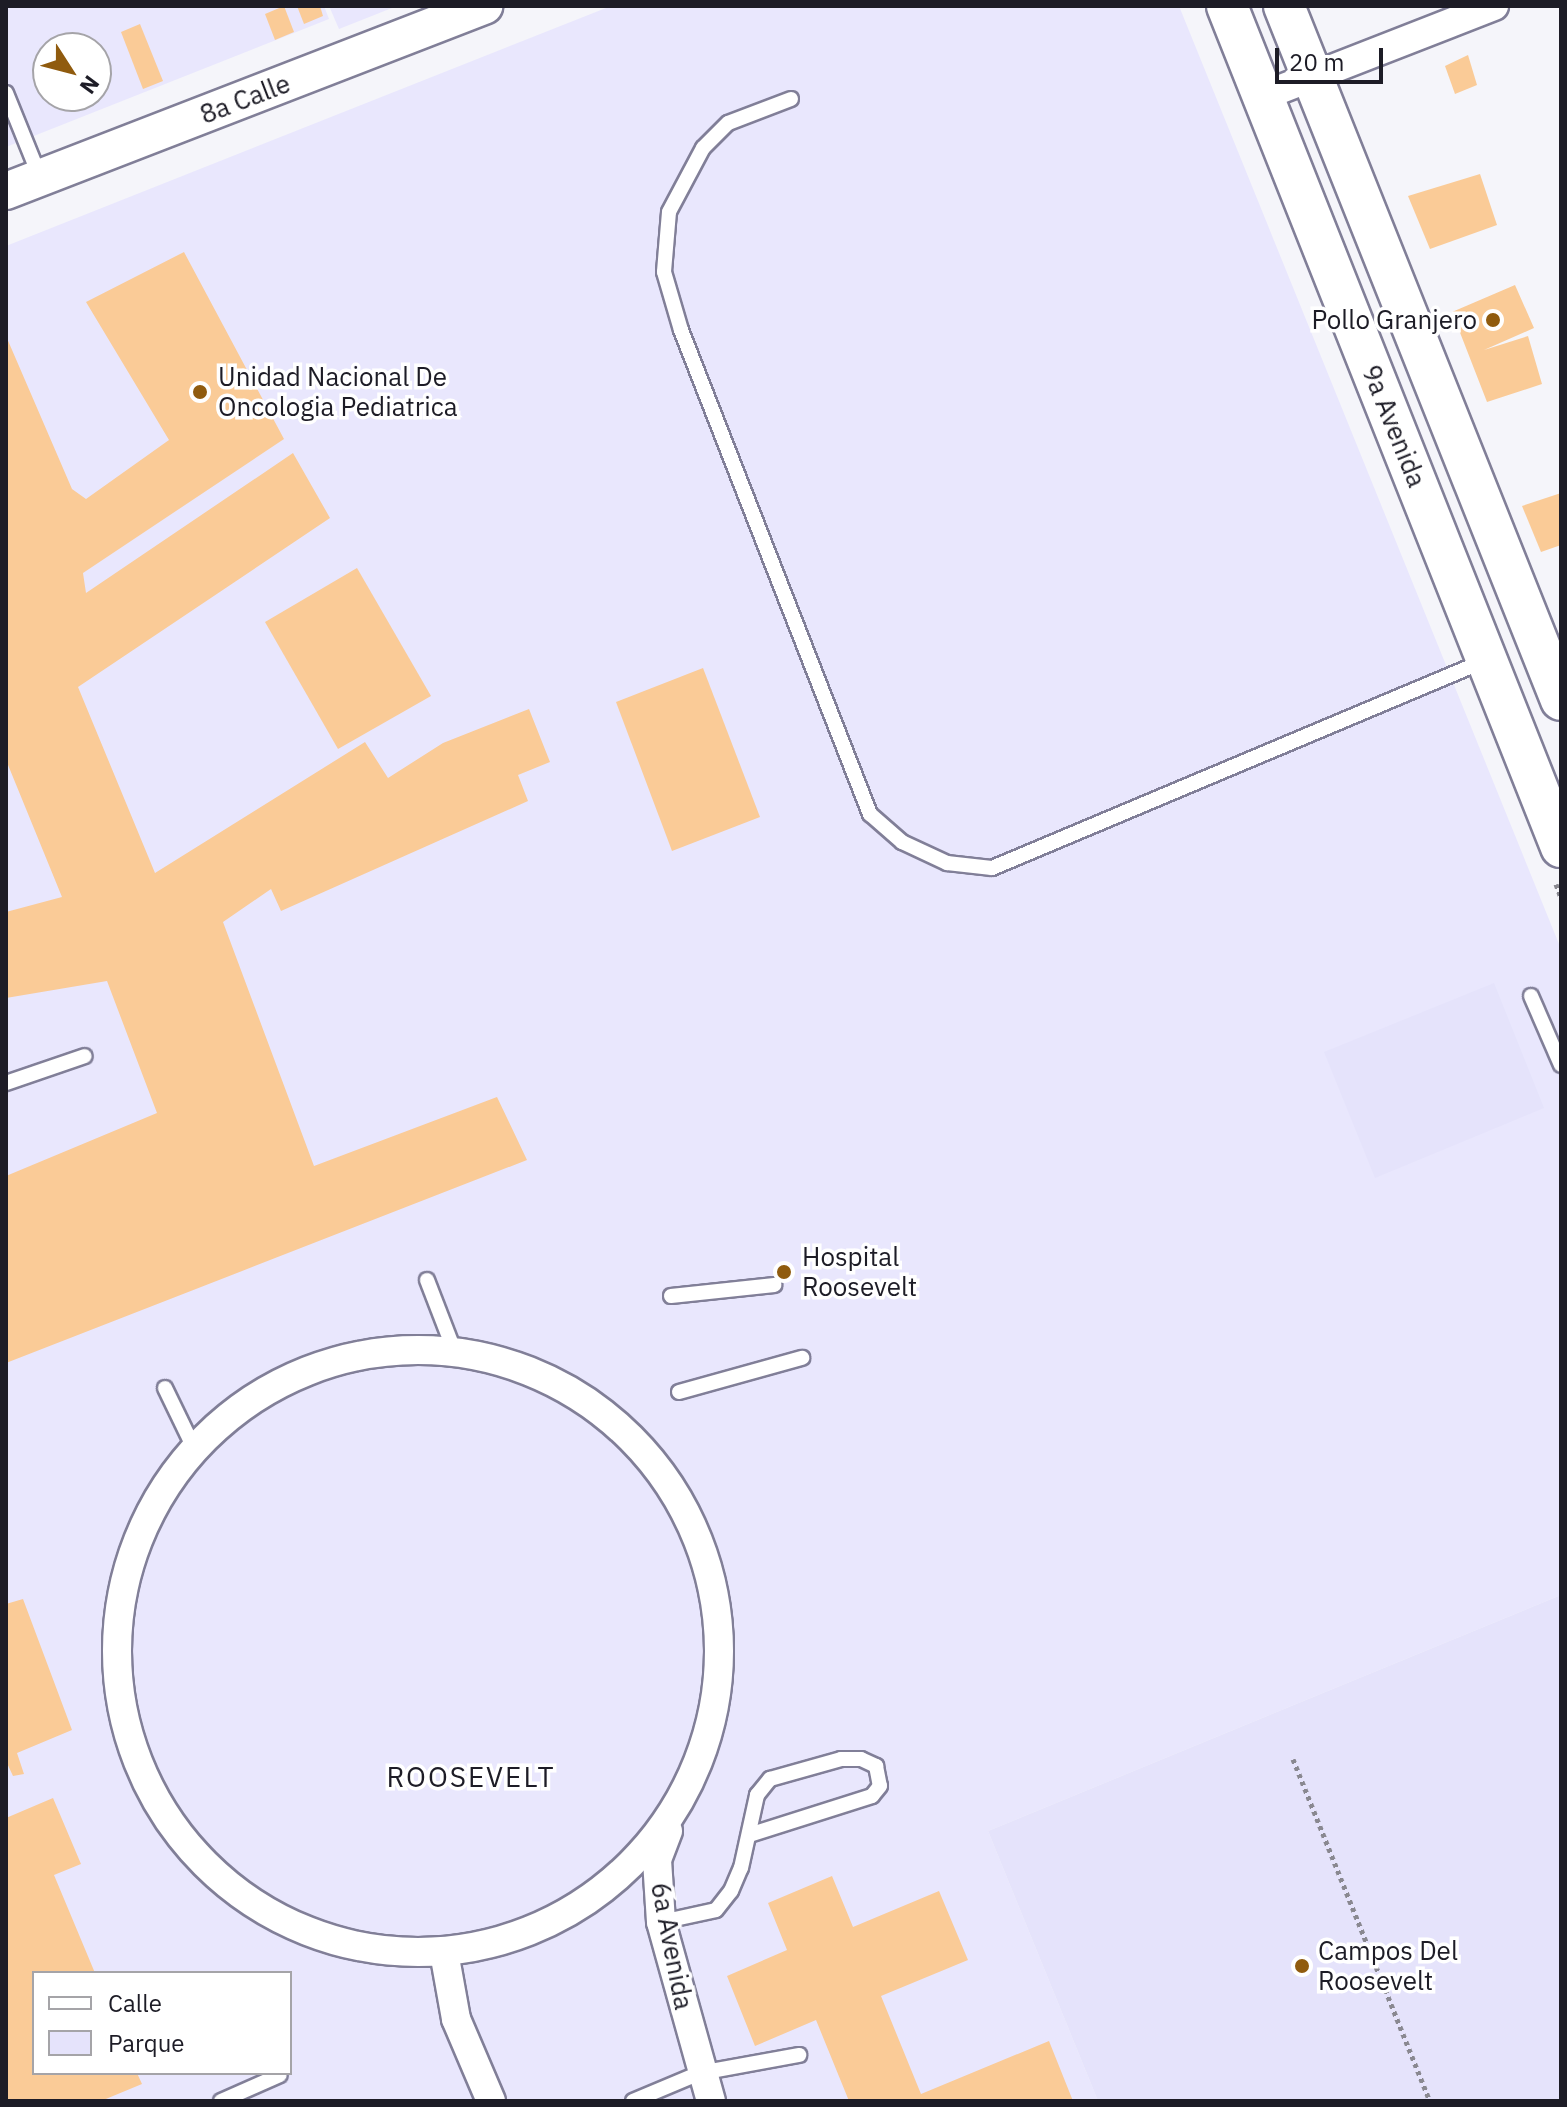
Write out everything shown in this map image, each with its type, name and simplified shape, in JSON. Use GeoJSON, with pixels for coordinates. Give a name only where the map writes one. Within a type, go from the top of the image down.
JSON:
{"type":"FeatureCollection","features":[{"type":"Feature","properties":{"kind":"main road","name":"9a Avenida"},"geometry":{"type":"LineString","coordinates":[[1227,6],[1561,847]]}},
{"type":"Feature","properties":{"kind":"main road","name":"9a Avenida"},"geometry":{"type":"LineString","coordinates":[[1284,6],[1561,700]]}},
{"type":"Feature","properties":{"kind":"street","name":"8a Calle"},"geometry":{"type":"LineString","coordinates":[[6,191],[484,6]]}},
{"type":"Feature","properties":{"kind":"street"},"geometry":{"type":"LineString","coordinates":[[1263,96],[1494,6]]}},
{"type":"Feature","properties":{"kind":"street"},"geometry":{"type":"LineString","coordinates":[[454,1350],[524,1367],[588,1400],[642,1447],[684,1505],[716,1598],[720,1664],[709,1731],[684,1793],[641,1854],[584,1903],[517,1937],[444,1952],[370,1950],[301,1931],[238,1895],[185,1846],[147,1786],[123,1718],[115,1646],[126,1575],[152,1508],[194,1448],[249,1401],[313,1368],[382,1351],[454,1350]]}},
{"type":"Feature","properties":{"kind":"street","name":"6a Avenida"},"geometry":{"type":"LineString","coordinates":[[684,1793],[657,1860],[661,1922],[700,2073],[711,2101]]}},
{"type":"Feature","properties":{"kind":"street"},"geometry":{"type":"LineString","coordinates":[[444,1952],[456,2019],[491,2101]]}},
{"type":"Feature","properties":{"kind":"lane"},"geometry":{"type":"LineString","coordinates":[[6,93],[40,178]]}},
{"type":"Feature","properties":{"kind":"lane"},"geometry":{"type":"LineString","coordinates":[[791,99],[728,123],[703,148],[669,212],[664,272],[681,330],[870,814],[902,842],[947,863],[992,868],[1487,660]]}},
{"type":"Feature","properties":{"kind":"lane"},"geometry":{"type":"LineString","coordinates":[[1531,996],[1561,1065]]}},
{"type":"Feature","properties":{"kind":"lane"},"geometry":{"type":"LineString","coordinates":[[6,1083],[85,1056]]}},
{"type":"Feature","properties":{"kind":"lane"},"geometry":{"type":"LineString","coordinates":[[427,1280],[454,1350]]}},
{"type":"Feature","properties":{"kind":"lane"},"geometry":{"type":"LineString","coordinates":[[671,1296],[774,1285]]}},
{"type":"Feature","properties":{"kind":"lane"},"geometry":{"type":"LineString","coordinates":[[679,1392],[802,1358]]}},
{"type":"Feature","properties":{"kind":"lane"},"geometry":{"type":"LineString","coordinates":[[165,1388],[194,1448]]}},
{"type":"Feature","properties":{"kind":"lane"},"geometry":{"type":"LineString","coordinates":[[661,1922],[716,1910],[741,1868],[757,1795],[770,1779],[841,1759],[861,1759],[876,1766],[880,1786],[872,1796],[749,1835]]}},
{"type":"Feature","properties":{"kind":"lane"},"geometry":{"type":"LineString","coordinates":[[633,2101],[700,2073],[799,2055]]}},
{"type":"Feature","properties":{"kind":"lane"},"geometry":{"type":"LineString","coordinates":[[221,2101],[280,2075]]}},
{"type":"Feature","properties":{"kind":"path"},"geometry":{"type":"LineString","coordinates":[[1293,1759],[1430,2101]]}},
{"type":"Feature","properties":{"kind":"shaded area"},"geometry":{"type":"Polygon","coordinates":[[[6,6],[324,6],[329,19],[112,105],[112,32],[32,32],[32,112],[94,112],[6,147],[6,6]]]}},
{"type":"Feature","properties":{"kind":"shaded area"},"geometry":{"type":"Polygon","coordinates":[[[329,6],[397,6],[339,29],[329,6]]]}},
{"type":"Feature","properties":{"kind":"shaded area","name":"Hospital Roosevelt"},"geometry":{"type":"Polygon","coordinates":[[[611,6],[1179,6],[1561,949],[1561,1595],[988,1831],[1098,2101],[6,2101],[6,246],[611,6]]]}},
{"type":"Feature","properties":{"kind":"green space"},"geometry":{"type":"Polygon","coordinates":[[[1494,983],[1544,1108],[1375,1178],[1324,1052],[1494,983]]]}},
{"type":"Feature","properties":{"kind":"green space","name":"Campos Del Roosevelt"},"geometry":{"type":"Polygon","coordinates":[[[1561,1595],[1561,2101],[1098,2101],[988,1831],[1561,1595]]]}},
{"type":"Feature","properties":{"kind":"building"},"geometry":{"type":"Polygon","coordinates":[[[284,6],[294,32],[275,40],[265,14],[284,6]]]}},
{"type":"Feature","properties":{"kind":"building"},"geometry":{"type":"Polygon","coordinates":[[[297,6],[320,6],[323,16],[304,24],[297,6]]]}},
{"type":"Feature","properties":{"kind":"building"},"geometry":{"type":"Polygon","coordinates":[[[140,24],[163,81],[143,89],[121,32],[140,24]]]}},
{"type":"Feature","properties":{"kind":"building"},"geometry":{"type":"Polygon","coordinates":[[[1468,55],[1477,85],[1455,94],[1445,66],[1468,55]]]}},
{"type":"Feature","properties":{"kind":"building"},"geometry":{"type":"Polygon","coordinates":[[[1480,174],[1497,225],[1430,249],[1408,196],[1480,174]]]}},
{"type":"Feature","properties":{"kind":"building"},"geometry":{"type":"Polygon","coordinates":[[[184,252],[284,439],[83,573],[86,593],[293,453],[330,518],[78,687],[155,873],[365,742],[388,778],[443,743],[529,709],[550,762],[518,775],[528,801],[281,911],[271,889],[223,922],[314,1166],[497,1097],[527,1160],[6,1363],[6,1176],[157,1113],[107,981],[6,998],[6,912],[62,897],[6,760],[6,336],[72,489],[86,499],[169,440],[86,302],[184,252]]]}},
{"type":"Feature","properties":{"kind":"building"},"geometry":{"type":"Polygon","coordinates":[[[1515,285],[1534,328],[1484,350],[1528,336],[1542,384],[1487,402],[1452,312],[1515,285]]]}},
{"type":"Feature","properties":{"kind":"building"},"geometry":{"type":"Polygon","coordinates":[[[1561,493],[1561,545],[1541,552],[1522,506],[1561,493]]]}},
{"type":"Feature","properties":{"kind":"building"},"geometry":{"type":"Polygon","coordinates":[[[357,568],[431,696],[338,749],[265,622],[357,568]]]}},
{"type":"Feature","properties":{"kind":"building"},"geometry":{"type":"Polygon","coordinates":[[[703,668],[760,817],[672,851],[616,702],[703,668]]]}},
{"type":"Feature","properties":{"kind":"building"},"geometry":{"type":"Polygon","coordinates":[[[23,1599],[72,1730],[17,1753],[24,1774],[13,1776],[6,1761],[6,1604],[23,1599]]]}},
{"type":"Feature","properties":{"kind":"building"},"geometry":{"type":"Polygon","coordinates":[[[53,1798],[81,1864],[54,1875],[94,1971],[32,1971],[32,2075],[138,2075],[142,2084],[101,2101],[6,2101],[6,1818],[53,1798]]]}},
{"type":"Feature","properties":{"kind":"building"},"geometry":{"type":"Polygon","coordinates":[[[832,1876],[853,1927],[939,1891],[968,1960],[881,1996],[921,2094],[1049,2041],[1073,2101],[849,2101],[816,2020],[755,2046],[727,1976],[787,1950],[768,1903],[832,1876]]]}},
{"type":"Feature","properties":{"kind":"place","name":"Pollo Granjero"},"geometry":{"type":"Point","coordinates":[1493,320]}},
{"type":"Feature","properties":{"kind":"place","name":"Unidad Nacional De Oncologia Pediatrica"},"geometry":{"type":"Point","coordinates":[200,392]}},
{"type":"Feature","properties":{"kind":"place","name":"Hospital Roosevelt"},"geometry":{"type":"Point","coordinates":[784,1272]}},
{"type":"Feature","properties":{"kind":"place","name":"Campos Del Roosevelt"},"geometry":{"type":"Point","coordinates":[1302,1966]}},
{"type":"Feature","properties":{"kind":"district","name":"ROOSEVELT"},"geometry":{"type":"Point","coordinates":[471,1777]}}]}
